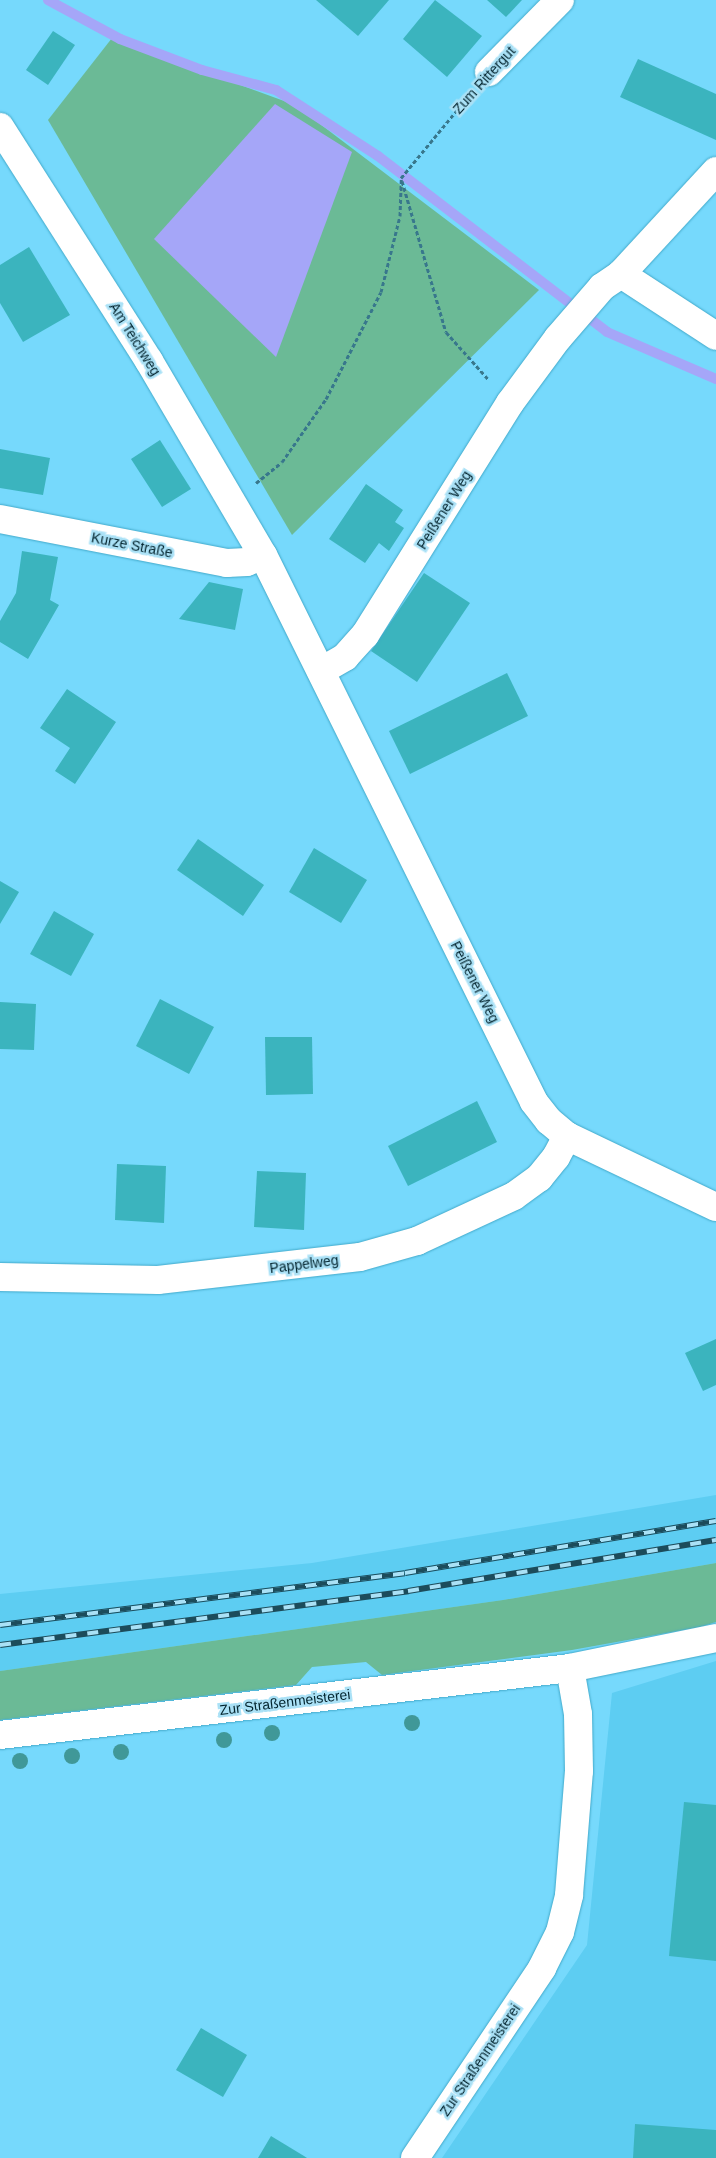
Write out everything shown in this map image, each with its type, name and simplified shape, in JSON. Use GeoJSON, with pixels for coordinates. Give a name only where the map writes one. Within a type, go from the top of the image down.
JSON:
{"type":"FeatureCollection","features":[{"type":"Feature","properties":{"kind":"street","name":"Zum Rittergut"},"geometry":{"type":"LineString","coordinates":[[489,72],[560,0]]}},
{"type":"Feature","properties":{"kind":"street","name":"Am Teichweg"},"geometry":{"type":"LineString","coordinates":[[0,127],[149,361],[263,555]]}},
{"type":"Feature","properties":{"kind":"street","name":"Peißener Weg"},"geometry":{"type":"LineString","coordinates":[[321,671],[345,657],[366,635],[510,404],[558,338],[716,171]]}},
{"type":"Feature","properties":{"kind":"street"},"geometry":{"type":"LineString","coordinates":[[612,281],[716,336]]}},
{"type":"Feature","properties":{"kind":"street","name":"Kurze Straße"},"geometry":{"type":"LineString","coordinates":[[0,520],[227,563],[247,562],[263,555]]}},
{"type":"Feature","properties":{"kind":"street","name":"Peißener Weg"},"geometry":{"type":"LineString","coordinates":[[263,555],[534,1102],[549,1121],[567,1136],[716,1207]]}},
{"type":"Feature","properties":{"kind":"street","name":"Pappelweg"},"geometry":{"type":"LineString","coordinates":[[0,1277],[158,1280],[360,1257],[417,1241],[514,1196],[539,1178],[556,1157],[567,1136]]}},
{"type":"Feature","properties":{"kind":"street","name":"Zur Straßenmeisterei"},"geometry":{"type":"LineString","coordinates":[[0,1735],[570,1668],[716,1638]]}},
{"type":"Feature","properties":{"kind":"street","name":"Zur Straßenmeisterei"},"geometry":{"type":"LineString","coordinates":[[415,2158],[542,1968],[560,1932],[569,1895],[579,1771],[578,1714],[570,1668]]}},
{"type":"Feature","properties":{"kind":"path","name":"Zum Rittergut"},"geometry":{"type":"LineString","coordinates":[[402,178],[412,162],[489,72]]}},
{"type":"Feature","properties":{"kind":"path"},"geometry":{"type":"LineString","coordinates":[[232,502],[282,462],[326,399],[381,292],[400,216],[402,178]]}},
{"type":"Feature","properties":{"kind":"path"},"geometry":{"type":"LineString","coordinates":[[402,178],[446,332],[510,404]]}},
{"type":"Feature","properties":{"kind":"shaded area"},"geometry":{"type":"Polygon","coordinates":[[[275,104],[352,152],[276,357],[154,239],[275,104]]]}},
{"type":"Feature","properties":{"kind":"shaded area"},"geometry":{"type":"Polygon","coordinates":[[[716,1495],[716,1563],[503,1600],[0,1671],[0,1594],[312,1563],[716,1495]]]}},
{"type":"Feature","properties":{"kind":"shaded area"},"geometry":{"type":"Polygon","coordinates":[[[716,1661],[716,2158],[442,2158],[587,1945],[612,1693],[716,1661]]]}},
{"type":"Feature","properties":{"kind":"green space"},"geometry":{"type":"Polygon","coordinates":[[[112,38],[295,105],[539,290],[292,535],[48,120],[112,38]]]}},
{"type":"Feature","properties":{"kind":"green space"},"geometry":{"type":"Polygon","coordinates":[[[716,1563],[716,1622],[700,1627],[572,1650],[382,1675],[366,1662],[312,1667],[296,1685],[0,1720],[0,1671],[503,1600],[716,1563]]]}},
{"type":"Feature","properties":{"kind":"building"},"geometry":{"type":"Polygon","coordinates":[[[316,0],[389,0],[358,36],[316,0]]]}},
{"type":"Feature","properties":{"kind":"building"},"geometry":{"type":"Polygon","coordinates":[[[435,0],[482,36],[447,77],[403,39],[435,0]]]}},
{"type":"Feature","properties":{"kind":"building"},"geometry":{"type":"Polygon","coordinates":[[[487,0],[522,0],[506,17],[487,0]]]}},
{"type":"Feature","properties":{"kind":"building"},"geometry":{"type":"Polygon","coordinates":[[[53,31],[75,45],[48,85],[26,70],[53,31]]]}},
{"type":"Feature","properties":{"kind":"building"},"geometry":{"type":"Polygon","coordinates":[[[638,59],[716,94],[716,140],[620,97],[638,59]]]}},
{"type":"Feature","properties":{"kind":"building"},"geometry":{"type":"Polygon","coordinates":[[[29,247],[70,315],[23,342],[0,303],[0,265],[29,247]]]}},
{"type":"Feature","properties":{"kind":"building"},"geometry":{"type":"Polygon","coordinates":[[[160,440],[191,489],[162,507],[131,459],[160,440]]]}},
{"type":"Feature","properties":{"kind":"building"},"geometry":{"type":"Polygon","coordinates":[[[0,449],[50,458],[43,495],[0,488],[0,449]]]}},
{"type":"Feature","properties":{"kind":"building"},"geometry":{"type":"Polygon","coordinates":[[[366,484],[403,510],[395,522],[404,528],[389,551],[379,543],[365,563],[329,539],[366,484]]]}},
{"type":"Feature","properties":{"kind":"building"},"geometry":{"type":"Polygon","coordinates":[[[22,551],[58,557],[50,600],[59,605],[28,659],[0,642],[0,621],[16,593],[22,551]]]}},
{"type":"Feature","properties":{"kind":"building"},"geometry":{"type":"Polygon","coordinates":[[[424,573],[470,603],[417,682],[371,651],[424,573]]]}},
{"type":"Feature","properties":{"kind":"building"},"geometry":{"type":"Polygon","coordinates":[[[209,582],[243,589],[235,630],[179,619],[209,582]]]}},
{"type":"Feature","properties":{"kind":"building"},"geometry":{"type":"Polygon","coordinates":[[[507,673],[528,716],[410,774],[389,731],[507,673]]]}},
{"type":"Feature","properties":{"kind":"building"},"geometry":{"type":"Polygon","coordinates":[[[67,689],[116,722],[75,784],[55,771],[70,748],[40,728],[67,689]]]}},
{"type":"Feature","properties":{"kind":"building"},"geometry":{"type":"Polygon","coordinates":[[[198,839],[264,885],[243,916],[177,870],[198,839]]]}},
{"type":"Feature","properties":{"kind":"building"},"geometry":{"type":"Polygon","coordinates":[[[314,848],[367,880],[341,923],[289,892],[314,848]]]}},
{"type":"Feature","properties":{"kind":"building"},"geometry":{"type":"Polygon","coordinates":[[[0,881],[19,892],[0,924],[0,881]]]}},
{"type":"Feature","properties":{"kind":"building"},"geometry":{"type":"Polygon","coordinates":[[[54,911],[94,934],[71,976],[30,954],[54,911]]]}},
{"type":"Feature","properties":{"kind":"building"},"geometry":{"type":"Polygon","coordinates":[[[160,999],[214,1027],[189,1074],[136,1046],[160,999]]]}},
{"type":"Feature","properties":{"kind":"building"},"geometry":{"type":"Polygon","coordinates":[[[0,1002],[36,1004],[34,1050],[0,1049],[0,1002]]]}},
{"type":"Feature","properties":{"kind":"building"},"geometry":{"type":"Polygon","coordinates":[[[265,1037],[312,1037],[313,1094],[266,1095],[265,1037]]]}},
{"type":"Feature","properties":{"kind":"building"},"geometry":{"type":"Polygon","coordinates":[[[477,1101],[497,1142],[408,1186],[388,1146],[477,1101]]]}},
{"type":"Feature","properties":{"kind":"building"},"geometry":{"type":"Polygon","coordinates":[[[117,1164],[166,1166],[164,1223],[115,1220],[117,1164]]]}},
{"type":"Feature","properties":{"kind":"building"},"geometry":{"type":"Polygon","coordinates":[[[257,1171],[306,1173],[304,1230],[254,1227],[257,1171]]]}},
{"type":"Feature","properties":{"kind":"building"},"geometry":{"type":"Polygon","coordinates":[[[716,1339],[716,1385],[703,1391],[685,1353],[716,1339]]]}},
{"type":"Feature","properties":{"kind":"building"},"geometry":{"type":"Polygon","coordinates":[[[684,1802],[716,1805],[716,1961],[669,1956],[684,1802]]]}},
{"type":"Feature","properties":{"kind":"building"},"geometry":{"type":"Polygon","coordinates":[[[201,2028],[247,2055],[223,2097],[176,2070],[201,2028]]]}},
{"type":"Feature","properties":{"kind":"building"},"geometry":{"type":"Polygon","coordinates":[[[635,2124],[716,2130],[716,2158],[633,2158],[635,2124]]]}},
{"type":"Feature","properties":{"kind":"building"},"geometry":{"type":"Polygon","coordinates":[[[271,2136],[304,2156],[307,2158],[258,2158],[271,2136]]]}},
{"type":"Feature","properties":{"kind":"waterway"},"geometry":{"type":"LineString","coordinates":[[48,0],[120,39],[202,70],[276,90],[378,156],[607,332],[716,379]]}},
{"type":"Feature","properties":{"kind":"railway"},"geometry":{"type":"LineString","coordinates":[[0,1625],[405,1573],[716,1521]]}},
{"type":"Feature","properties":{"kind":"railway"},"geometry":{"type":"LineString","coordinates":[[0,1645],[408,1591],[716,1540]]}}]}
